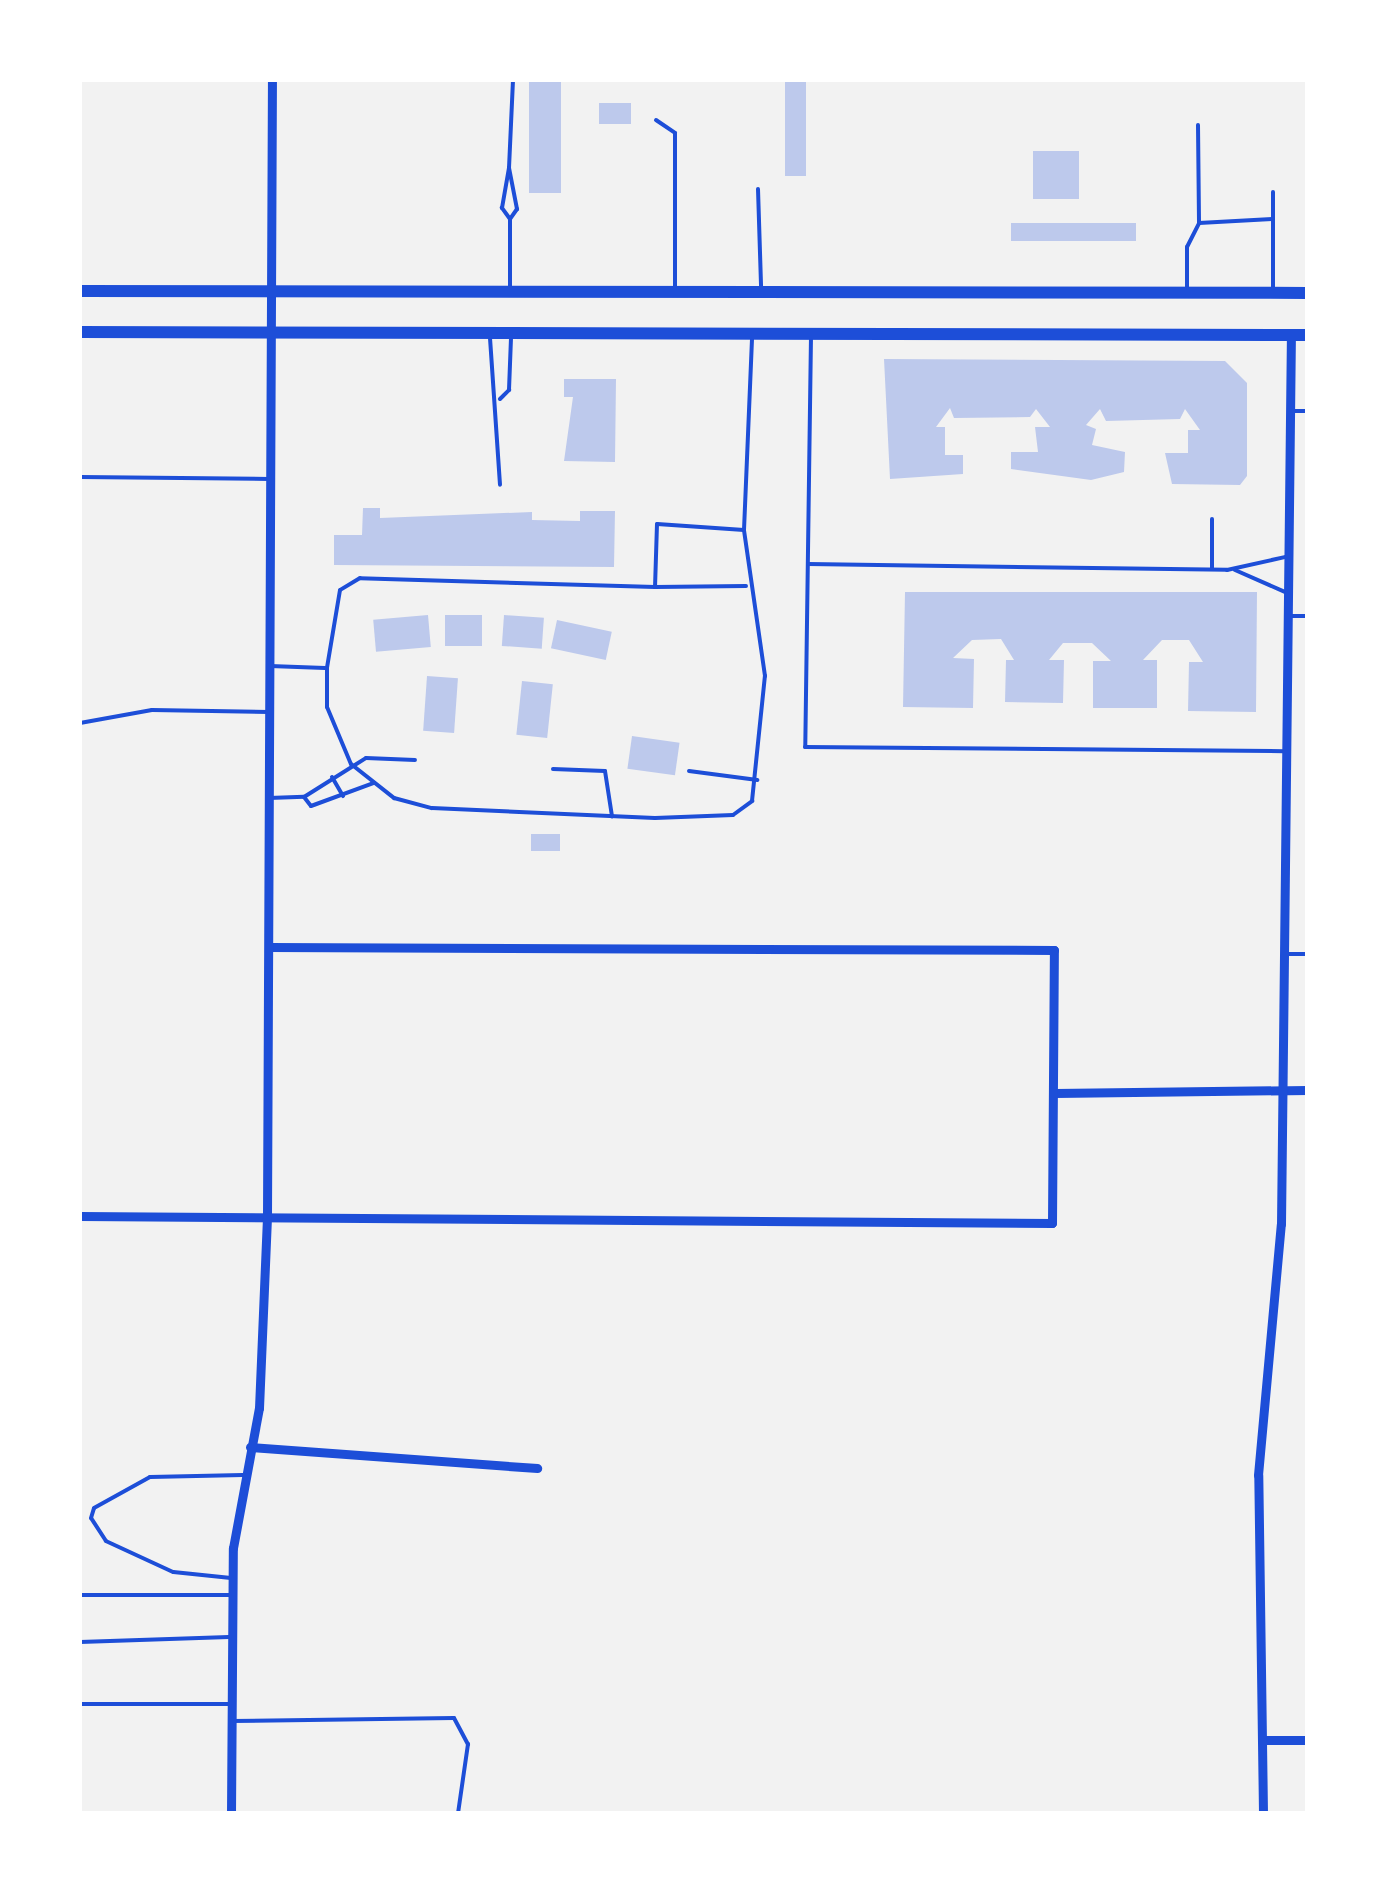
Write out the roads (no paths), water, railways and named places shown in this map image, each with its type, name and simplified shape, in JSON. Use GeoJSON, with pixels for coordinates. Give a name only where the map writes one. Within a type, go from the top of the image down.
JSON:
{"type":"FeatureCollection","features":[{"type":"Feature","properties":{"kind":"main road"},"geometry":{"type":"LineString","coordinates":[[80,292],[1307,294]]}},
{"type":"Feature","properties":{"kind":"main road"},"geometry":{"type":"LineString","coordinates":[[80,332],[1307,335]]}},
{"type":"Feature","properties":{"kind":"street"},"geometry":{"type":"LineString","coordinates":[[231,1813],[233,1578],[243,1474],[250,1447],[267,1216],[272,80]]}},
{"type":"Feature","properties":{"kind":"street"},"geometry":{"type":"LineString","coordinates":[[1263,1813],[1258,1475],[1281,1224],[1291,335]]}},
{"type":"Feature","properties":{"kind":"street"},"geometry":{"type":"LineString","coordinates":[[80,1216],[1052,1223],[1054,950],[268,947]]}},
{"type":"Feature","properties":{"kind":"street"},"geometry":{"type":"LineString","coordinates":[[1055,1093],[1307,1090]]}},
{"type":"Feature","properties":{"kind":"street"},"geometry":{"type":"LineString","coordinates":[[250,1447],[537,1468]]}},
{"type":"Feature","properties":{"kind":"street"},"geometry":{"type":"LineString","coordinates":[[1264,1740],[1307,1740]]}},
{"type":"Feature","properties":{"kind":"lane"},"geometry":{"type":"LineString","coordinates":[[510,219],[502,208],[513,80]]}},
{"type":"Feature","properties":{"kind":"lane"},"geometry":{"type":"LineString","coordinates":[[656,120],[676,133],[676,292]]}},
{"type":"Feature","properties":{"kind":"lane"},"geometry":{"type":"LineString","coordinates":[[1188,293],[1186,247],[1199,223],[1198,125]]}},
{"type":"Feature","properties":{"kind":"lane"},"geometry":{"type":"LineString","coordinates":[[508,168],[517,209],[510,219],[510,294]]}},
{"type":"Feature","properties":{"kind":"lane"},"geometry":{"type":"LineString","coordinates":[[758,189],[761,291]]}},
{"type":"Feature","properties":{"kind":"lane"},"geometry":{"type":"LineString","coordinates":[[1273,192],[1273,293]]}},
{"type":"Feature","properties":{"kind":"lane"},"geometry":{"type":"LineString","coordinates":[[1199,223],[1273,219]]}},
{"type":"Feature","properties":{"kind":"lane"},"geometry":{"type":"LineString","coordinates":[[490,333],[500,398],[500,486]]}},
{"type":"Feature","properties":{"kind":"lane"},"geometry":{"type":"LineString","coordinates":[[500,398],[509,390],[511,333]]}},
{"type":"Feature","properties":{"kind":"lane"},"geometry":{"type":"LineString","coordinates":[[748,586],[360,578],[340,590],[327,668],[328,707],[351,764],[374,783],[432,808],[612,816],[733,815],[752,801],[766,676],[748,586],[744,530],[752,334]]}},
{"type":"Feature","properties":{"kind":"lane"},"geometry":{"type":"LineString","coordinates":[[810,334],[805,747],[1284,752]]}},
{"type":"Feature","properties":{"kind":"lane"},"geometry":{"type":"LineString","coordinates":[[1290,411],[1307,411]]}},
{"type":"Feature","properties":{"kind":"lane"},"geometry":{"type":"LineString","coordinates":[[80,478],[270,479]]}},
{"type":"Feature","properties":{"kind":"lane"},"geometry":{"type":"LineString","coordinates":[[1212,519],[1212,570]]}},
{"type":"Feature","properties":{"kind":"lane"},"geometry":{"type":"LineString","coordinates":[[655,587],[657,524],[744,530]]}},
{"type":"Feature","properties":{"kind":"lane"},"geometry":{"type":"LineString","coordinates":[[808,564],[1235,570],[1288,556]]}},
{"type":"Feature","properties":{"kind":"lane"},"geometry":{"type":"LineString","coordinates":[[1235,570],[1287,592]]}},
{"type":"Feature","properties":{"kind":"lane"},"geometry":{"type":"LineString","coordinates":[[1287,616],[1307,616]]}},
{"type":"Feature","properties":{"kind":"lane"},"geometry":{"type":"LineString","coordinates":[[270,666],[327,668]]}},
{"type":"Feature","properties":{"kind":"lane"},"geometry":{"type":"LineString","coordinates":[[80,723],[152,710],[270,712]]}},
{"type":"Feature","properties":{"kind":"lane"},"geometry":{"type":"LineString","coordinates":[[269,798],[304,797],[351,764],[415,760]]}},
{"type":"Feature","properties":{"kind":"lane"},"geometry":{"type":"LineString","coordinates":[[553,770],[605,771],[612,816]]}},
{"type":"Feature","properties":{"kind":"lane"},"geometry":{"type":"LineString","coordinates":[[689,771],[756,780]]}},
{"type":"Feature","properties":{"kind":"lane"},"geometry":{"type":"LineString","coordinates":[[332,776],[343,796]]}},
{"type":"Feature","properties":{"kind":"lane"},"geometry":{"type":"LineString","coordinates":[[304,797],[311,806],[374,783]]}},
{"type":"Feature","properties":{"kind":"lane"},"geometry":{"type":"LineString","coordinates":[[1282,954],[1307,954]]}},
{"type":"Feature","properties":{"kind":"lane"},"geometry":{"type":"LineString","coordinates":[[233,1578],[173,1572],[106,1541],[92,1518],[94,1508],[150,1477],[243,1474]]}},
{"type":"Feature","properties":{"kind":"lane"},"geometry":{"type":"LineString","coordinates":[[80,1595],[233,1595]]}},
{"type":"Feature","properties":{"kind":"lane"},"geometry":{"type":"LineString","coordinates":[[80,1642],[232,1637]]}},
{"type":"Feature","properties":{"kind":"lane"},"geometry":{"type":"LineString","coordinates":[[80,1704],[232,1704]]}},
{"type":"Feature","properties":{"kind":"lane"},"geometry":{"type":"LineString","coordinates":[[232,1721],[454,1718],[468,1744],[458,1813]]}}]}
